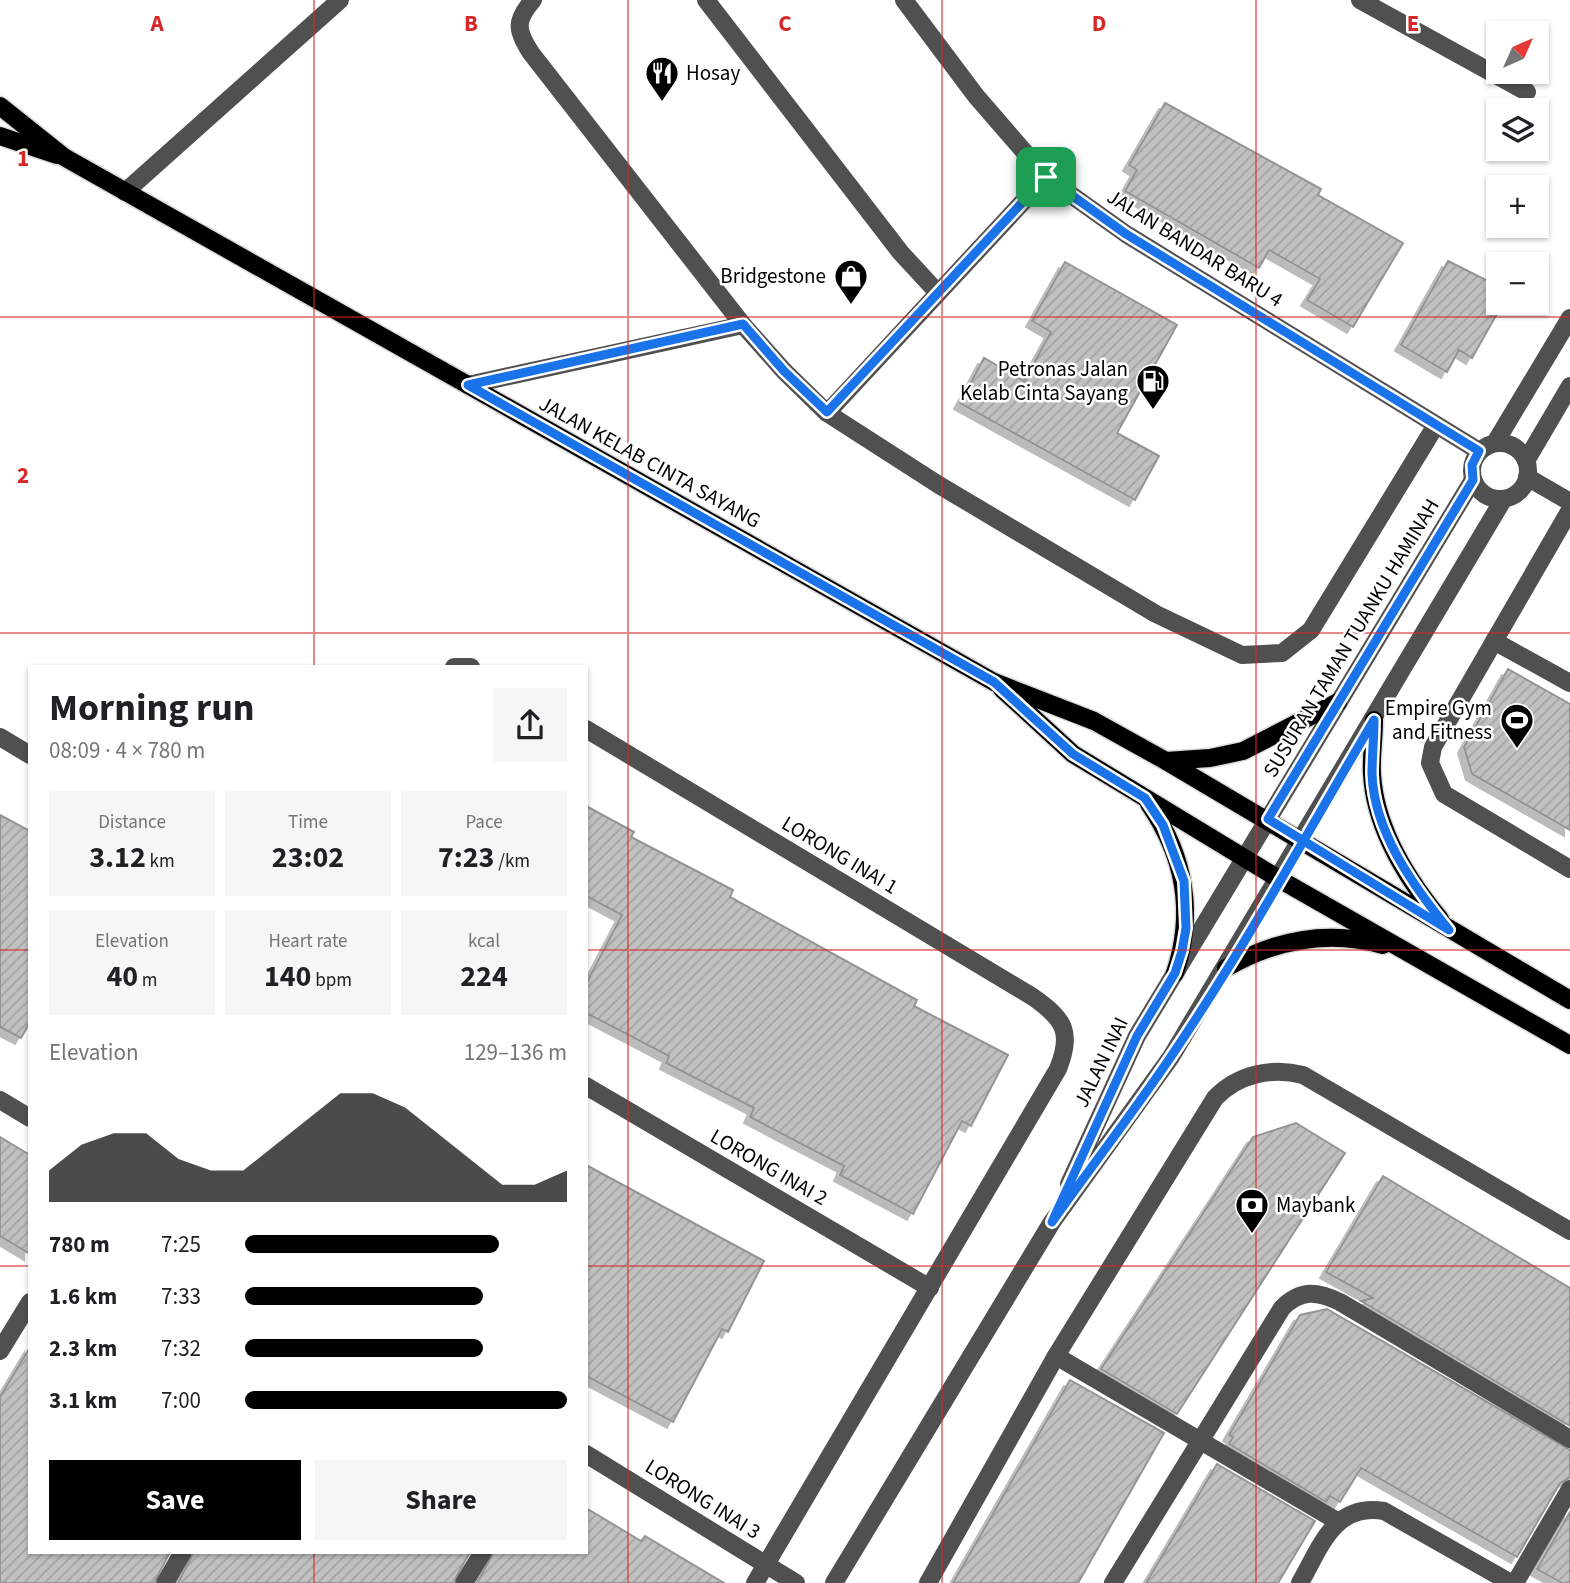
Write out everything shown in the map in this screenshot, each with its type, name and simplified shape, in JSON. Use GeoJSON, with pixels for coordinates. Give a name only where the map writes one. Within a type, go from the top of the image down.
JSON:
{"type":"FeatureCollection","features":[{"type":"Feature","properties":{"kind":"main road","name":"JALAN KELAB CINTA SAYANG"},"geometry":{"type":"LineString","coordinates":[[0,106],[64,157],[125,192],[994,682],[1094,721],[1166,761],[1570,1000]]}},
{"type":"Feature","properties":{"kind":"main road","name":"JALAN KELAB CINTA SAYANG"},"geometry":{"type":"LineString","coordinates":[[0,136],[64,157]]}},
{"type":"Feature","properties":{"kind":"main road","name":"JALAN KELAB CINTA SAYANG"},"geometry":{"type":"LineString","coordinates":[[994,682],[1073,754],[1279,879],[1570,1045]]}},
{"type":"Feature","properties":{"kind":"main road"},"geometry":{"type":"LineString","coordinates":[[1166,761],[1243,751],[1338,702]]}},
{"type":"Feature","properties":{"kind":"main road"},"geometry":{"type":"LineString","coordinates":[[1374,720],[1372,776],[1386,833],[1412,885],[1449,930]]}},
{"type":"Feature","properties":{"kind":"main road"},"geometry":{"type":"LineString","coordinates":[[1145,798],[1171,843],[1184,881],[1186,928],[1175,973]]}},
{"type":"Feature","properties":{"kind":"main road"},"geometry":{"type":"LineString","coordinates":[[1226,968],[1251,953],[1279,943],[1340,937],[1399,950],[1427,965]]}},
{"type":"Feature","properties":{"kind":"street"},"geometry":{"type":"LineString","coordinates":[[125,192],[340,0]]}},
{"type":"Feature","properties":{"kind":"street"},"geometry":{"type":"LineString","coordinates":[[533,0],[521,14],[519,28],[531,53],[743,324],[784,371],[827,412],[904,464],[1156,614],[1242,655],[1282,653],[1311,630],[1436,425]]}},
{"type":"Feature","properties":{"kind":"street"},"geometry":{"type":"LineString","coordinates":[[706,0],[901,253],[938,293]]}},
{"type":"Feature","properties":{"kind":"street","name":"JALAN BANDAR BARU 4"},"geometry":{"type":"LineString","coordinates":[[904,0],[976,96],[1046,177],[1126,234],[1436,425],[1487,447]]}},
{"type":"Feature","properties":{"kind":"street"},"geometry":{"type":"LineString","coordinates":[[1360,0],[1527,92]]}},
{"type":"Feature","properties":{"kind":"street"},"geometry":{"type":"LineString","coordinates":[[827,412],[1046,177]]}},
{"type":"Feature","properties":{"kind":"street"},"geometry":{"type":"LineString","coordinates":[[1503,500],[1484,494],[1473,480],[1472,465],[1487,447],[1570,318]]}},
{"type":"Feature","properties":{"kind":"street"},"geometry":{"type":"LineString","coordinates":[[468,385],[743,324]]}},
{"type":"Feature","properties":{"kind":"street"},"geometry":{"type":"LineString","coordinates":[[1303,840],[1503,500],[1518,492],[1570,386]]}},
{"type":"Feature","properties":{"kind":"street"},"geometry":{"type":"LineString","coordinates":[[1487,447],[1514,446],[1527,469],[1570,502]]}},
{"type":"Feature","properties":{"kind":"street","name":"SUSURAN TAMAN TUANKU HAMINAH"},"geometry":{"type":"LineString","coordinates":[[1268,819],[1473,480]]}},
{"type":"Feature","properties":{"kind":"street"},"geometry":{"type":"LineString","coordinates":[[1570,510],[1433,747],[1430,763],[1444,794],[1570,869]]}},
{"type":"Feature","properties":{"kind":"street"},"geometry":{"type":"LineString","coordinates":[[1494,640],[1570,683]]}},
{"type":"Feature","properties":{"kind":"street","name":"LORONG INAI 1"},"geometry":{"type":"LineString","coordinates":[[588,730],[1033,997],[1053,1011],[1065,1028],[1067,1047],[1058,1069],[930,1288]]}},
{"type":"Feature","properties":{"kind":"street"},"geometry":{"type":"LineString","coordinates":[[0,737],[28,754]]}},
{"type":"Feature","properties":{"kind":"street","name":"JALAN INAI"},"geometry":{"type":"LineString","coordinates":[[1052,1222],[1137,1036],[1268,819]]}},
{"type":"Feature","properties":{"kind":"street","name":"JALAN INAI"},"geometry":{"type":"LineString","coordinates":[[834,1583],[1052,1222],[1171,1057],[1303,840]]}},
{"type":"Feature","properties":{"kind":"street"},"geometry":{"type":"LineString","coordinates":[[928,1583],[1056,1356],[1215,1098],[1233,1083],[1268,1071],[1284,1070],[1303,1075],[1570,1231]]}},
{"type":"Feature","properties":{"kind":"street","name":"LORONG INAI 2"},"geometry":{"type":"LineString","coordinates":[[588,1087],[930,1288]]}},
{"type":"Feature","properties":{"kind":"street"},"geometry":{"type":"LineString","coordinates":[[0,1100],[28,1117]]}},
{"type":"Feature","properties":{"kind":"street"},"geometry":{"type":"LineString","coordinates":[[755,1583],[930,1288]]}},
{"type":"Feature","properties":{"kind":"street"},"geometry":{"type":"LineString","coordinates":[[1113,1583],[1282,1308],[1293,1298],[1320,1292],[1570,1439]]}},
{"type":"Feature","properties":{"kind":"street"},"geometry":{"type":"LineString","coordinates":[[0,1351],[28,1305]]}},
{"type":"Feature","properties":{"kind":"street"},"geometry":{"type":"LineString","coordinates":[[1056,1356],[1337,1521]]}},
{"type":"Feature","properties":{"kind":"street","name":"LORONG INAI 3"},"geometry":{"type":"LineString","coordinates":[[588,1455],[796,1583]]}},
{"type":"Feature","properties":{"kind":"street"},"geometry":{"type":"LineString","coordinates":[[1300,1583],[1337,1521],[1368,1508],[1384,1511],[1513,1583],[1570,1489]]}},
{"type":"Feature","properties":{"kind":"street"},"geometry":{"type":"LineString","coordinates":[[165,1583],[182,1554]]}},
{"type":"Feature","properties":{"kind":"street"},"geometry":{"type":"LineString","coordinates":[[464,1583],[482,1554]]}},
{"type":"Feature","properties":{"kind":"building"},"geometry":{"type":"Polygon","coordinates":[[[1165,103],[1321,189],[1318,195],[1403,243],[1353,327],[1307,300],[1320,279],[1269,250],[1259,268],[1125,191],[1137,170],[1129,165],[1165,103]]]}},
{"type":"Feature","properties":{"kind":"building"},"geometry":{"type":"Polygon","coordinates":[[[1448,261],[1486,280],[1486,315],[1496,315],[1472,358],[1459,350],[1447,372],[1401,345],[1448,261]]]}},
{"type":"Feature","properties":{"kind":"building"},"geometry":{"type":"Polygon","coordinates":[[[1065,262],[1177,325],[1117,433],[1159,456],[1135,500],[960,403],[984,358],[1024,381],[1051,332],[1032,321],[1065,262]]]}},
{"type":"Feature","properties":{"kind":"building"},"geometry":{"type":"Polygon","coordinates":[[[1508,669],[1570,704],[1570,830],[1472,774],[1464,747],[1508,669]]]}},
{"type":"Feature","properties":{"kind":"building"},"geometry":{"type":"Polygon","coordinates":[[[588,807],[634,832],[631,837],[733,890],[730,897],[917,1000],[914,1006],[1008,1055],[971,1126],[962,1121],[913,1214],[840,1175],[844,1166],[750,1117],[754,1108],[666,1063],[669,1056],[588,1014],[588,980],[622,915],[588,897],[588,807]]]}},
{"type":"Feature","properties":{"kind":"building"},"geometry":{"type":"Polygon","coordinates":[[[0,815],[28,830],[28,1026],[21,1038],[0,1027],[0,815]]]}},
{"type":"Feature","properties":{"kind":"building"},"geometry":{"type":"Polygon","coordinates":[[[1296,1123],[1345,1153],[1177,1414],[1101,1369],[1253,1137],[1296,1123]]]}},
{"type":"Feature","properties":{"kind":"building"},"geometry":{"type":"Polygon","coordinates":[[[0,1137],[28,1154],[28,1253],[0,1236],[0,1137]]]}},
{"type":"Feature","properties":{"kind":"building"},"geometry":{"type":"Polygon","coordinates":[[[588,1166],[764,1261],[728,1332],[722,1329],[673,1422],[588,1377],[588,1166]]]}},
{"type":"Feature","properties":{"kind":"building"},"geometry":{"type":"Polygon","coordinates":[[[1383,1176],[1570,1288],[1570,1426],[1361,1301],[1373,1298],[1326,1272],[1383,1176]]]}},
{"type":"Feature","properties":{"kind":"building"},"geometry":{"type":"Polygon","coordinates":[[[1327,1309],[1570,1450],[1570,1478],[1560,1483],[1517,1557],[1361,1468],[1340,1502],[1330,1496],[1326,1502],[1229,1444],[1233,1437],[1229,1435],[1300,1315],[1327,1309]]]}},
{"type":"Feature","properties":{"kind":"building"},"geometry":{"type":"Polygon","coordinates":[[[28,1350],[28,1554],[169,1554],[154,1583],[0,1583],[0,1397],[28,1350]]]}},
{"type":"Feature","properties":{"kind":"building"},"geometry":{"type":"Polygon","coordinates":[[[1070,1380],[1164,1433],[1078,1583],[953,1583],[1070,1380]]]}},
{"type":"Feature","properties":{"kind":"building"},"geometry":{"type":"Polygon","coordinates":[[[1217,1464],[1315,1521],[1278,1583],[1146,1583],[1217,1464]]]}},
{"type":"Feature","properties":{"kind":"building"},"geometry":{"type":"Polygon","coordinates":[[[588,1509],[641,1541],[645,1536],[724,1583],[477,1583],[493,1554],[588,1554],[588,1509]]]}},
{"type":"Feature","properties":{"kind":"building"},"geometry":{"type":"Polygon","coordinates":[[[1570,1512],[1570,1583],[1562,1583],[1537,1569],[1570,1512]]]}},
{"type":"Feature","properties":{"kind":"building"},"geometry":{"type":"Polygon","coordinates":[[[193,1554],[469,1554],[453,1583],[178,1583],[193,1554]]]}},
{"type":"Feature","properties":{"kind":"place","name":"Hosay"},"geometry":{"type":"Point","coordinates":[662,103]}},
{"type":"Feature","properties":{"kind":"place","name":"Bridgestone"},"geometry":{"type":"Point","coordinates":[851,306]}},
{"type":"Feature","properties":{"kind":"place","name":"Petronas Jalan Kelab Cinta Sayang"},"geometry":{"type":"Point","coordinates":[1153,411]}},
{"type":"Feature","properties":{"kind":"place","name":"Empire Gym and Fitness"},"geometry":{"type":"Point","coordinates":[1517,750]}},
{"type":"Feature","properties":{"kind":"place","name":"Maybank"},"geometry":{"type":"Point","coordinates":[1252,1235]}},
{"type":"Feature","properties":{"kind":"route"},"geometry":{"type":"LineString","coordinates":[[1046,177],[827,412],[784,371],[743,324],[468,385],[994,682],[1073,754],[1145,798],[1163,825],[1176,852],[1184,881],[1186,928],[1182,951],[1175,973],[1137,1036],[1052,1222],[1171,1057],[1303,840],[1374,720],[1372,776],[1386,833],[1412,885],[1449,930],[1303,840],[1268,819],[1473,480],[1472,465],[1479,451],[1126,234],[1046,177]]}}]}
